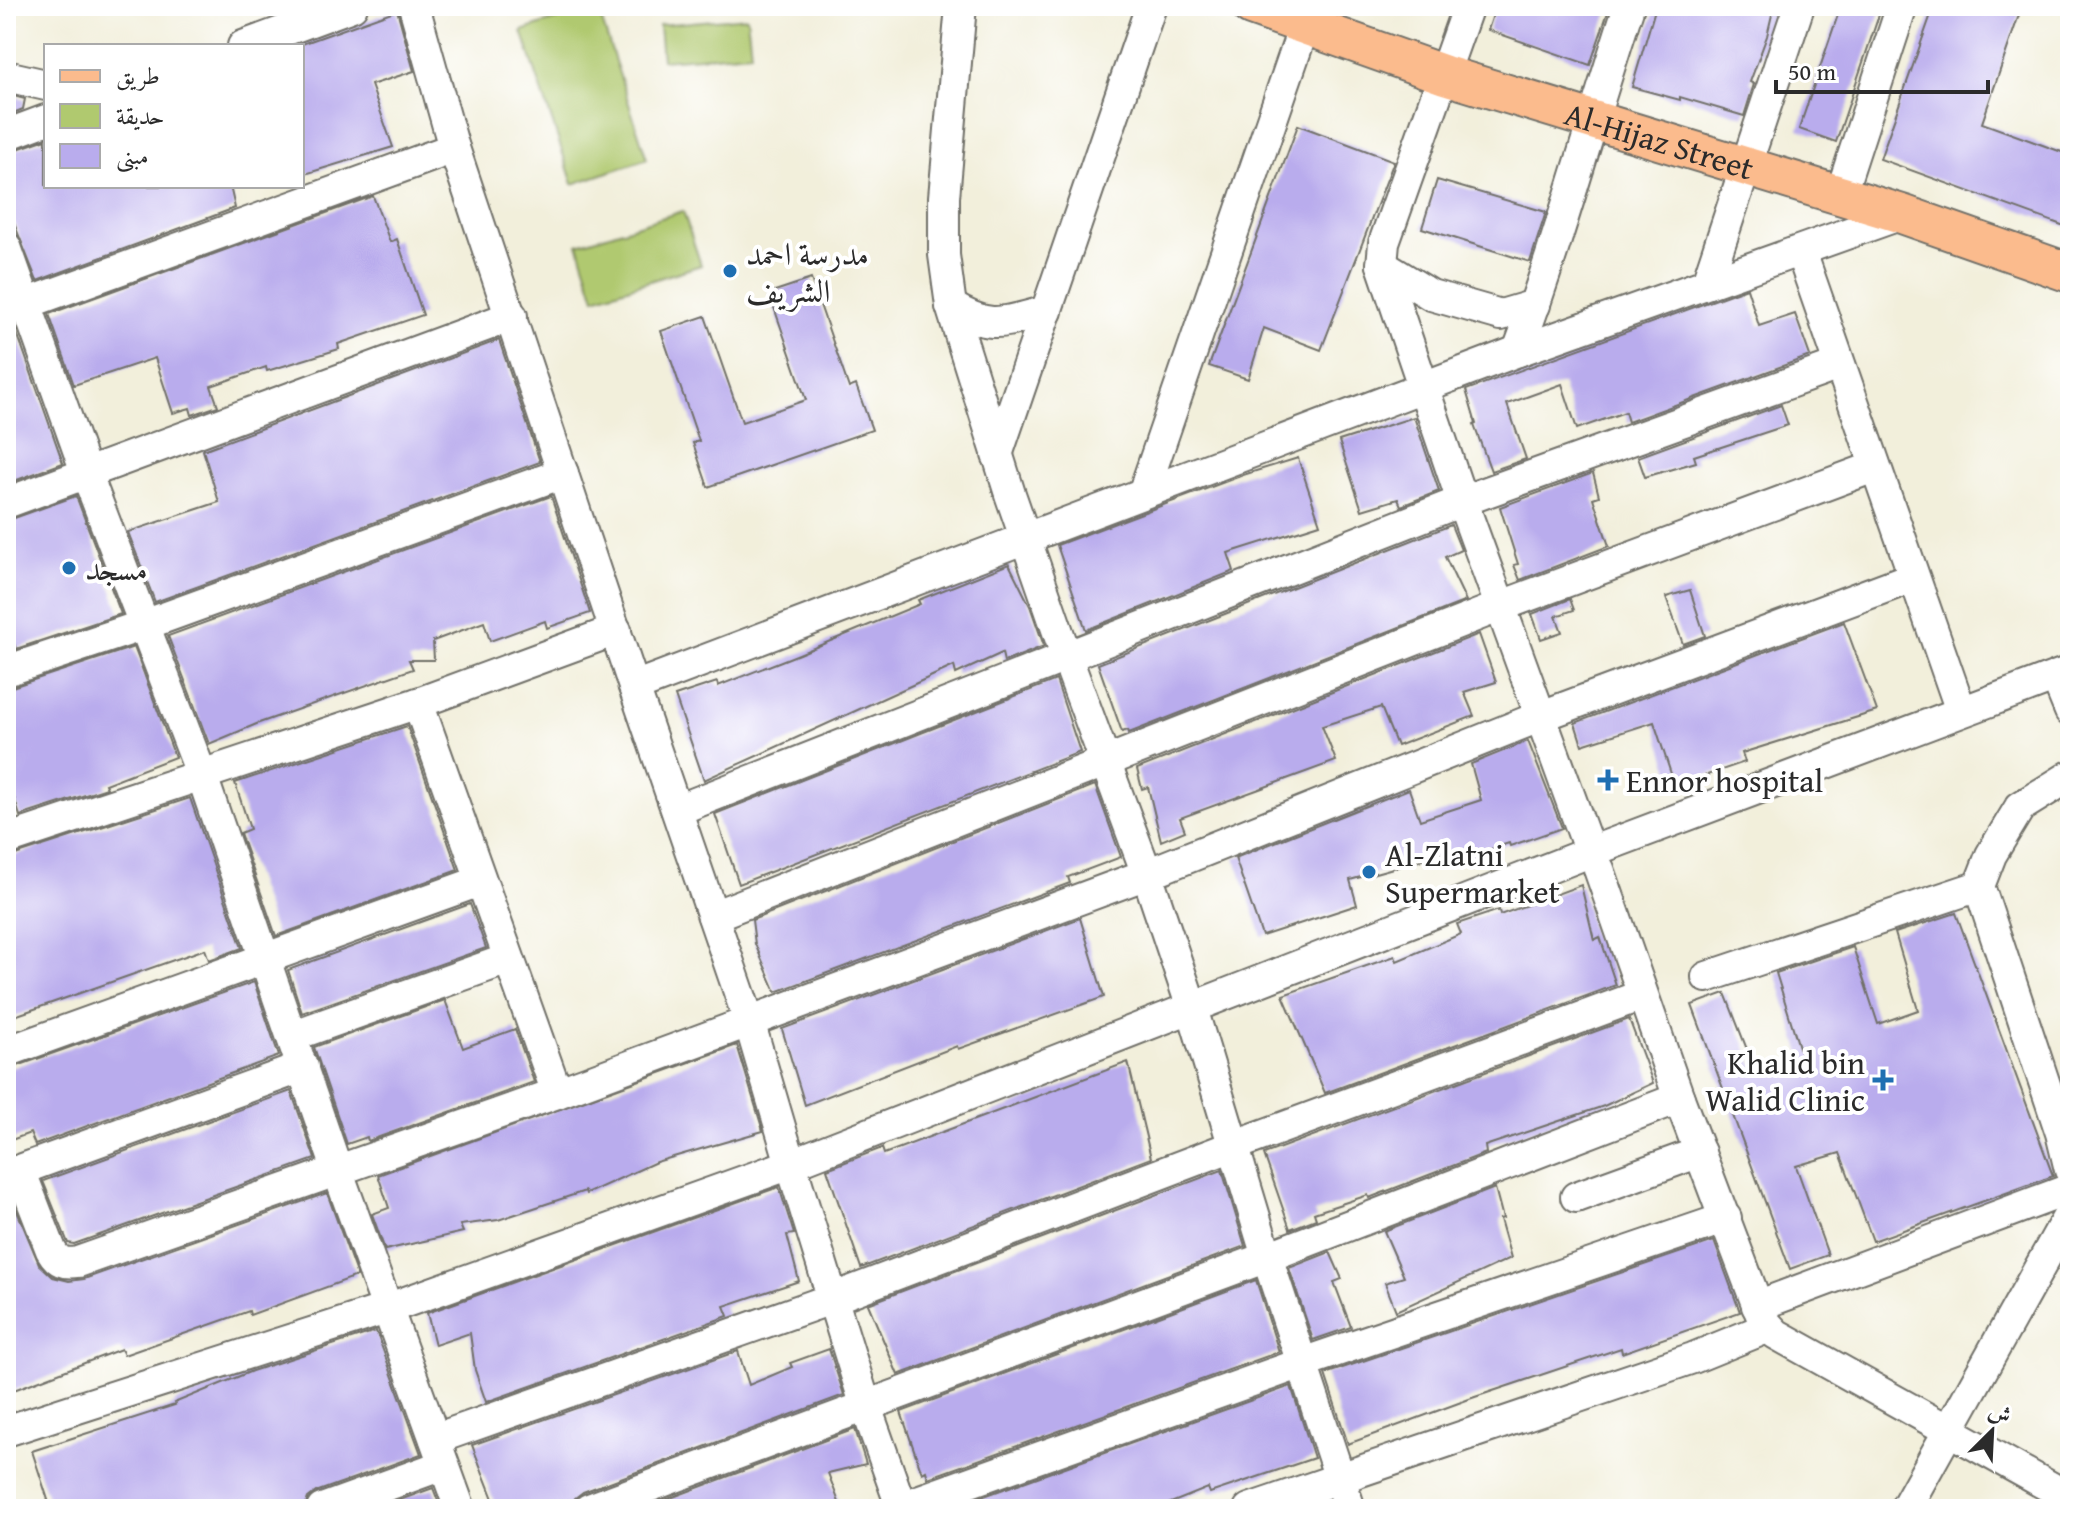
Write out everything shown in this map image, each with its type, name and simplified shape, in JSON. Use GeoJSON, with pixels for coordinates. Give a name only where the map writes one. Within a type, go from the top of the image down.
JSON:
{"type":"FeatureCollection","features":[{"type":"Feature","properties":{"kind":"main road","name":"Al-Hijaz Street"},"geometry":{"type":"LineString","coordinates":[[1251,6],[1308,16],[1445,75],[1902,214],[2070,273]]}},
{"type":"Feature","properties":{"kind":"street"},"geometry":{"type":"LineString","coordinates":[[248,44],[352,6]]}},
{"type":"Feature","properties":{"kind":"street"},"geometry":{"type":"LineString","coordinates":[[414,6],[454,148],[749,1021],[899,1508],[1302,1363],[1726,1218]]}},
{"type":"Feature","properties":{"kind":"street"},"geometry":{"type":"LineString","coordinates":[[997,455],[1151,6]]}},
{"type":"Feature","properties":{"kind":"street"},"geometry":{"type":"LineString","coordinates":[[1468,6],[1384,243],[1382,265],[1539,717],[1595,860],[1679,1098],[1763,1317],[2070,1498]]}},
{"type":"Feature","properties":{"kind":"street"},"geometry":{"type":"LineString","coordinates":[[1518,351],[1629,6]]}},
{"type":"Feature","properties":{"kind":"street"},"geometry":{"type":"LineString","coordinates":[[1707,283],[1799,6]]}},
{"type":"Feature","properties":{"kind":"street"},"geometry":{"type":"LineString","coordinates":[[1840,196],[1902,6]]}},
{"type":"Feature","properties":{"kind":"street"},"geometry":{"type":"LineString","coordinates":[[956,7],[944,197],[944,255],[951,306],[997,455],[1191,1005],[1267,1257],[1350,1509]]}},
{"type":"Feature","properties":{"kind":"street"},"geometry":{"type":"LineString","coordinates":[[1144,491],[1308,16]]}},
{"type":"Feature","properties":{"kind":"street"},"geometry":{"type":"LineString","coordinates":[[6,76],[44,85]]}},
{"type":"Feature","properties":{"kind":"street"},"geometry":{"type":"LineString","coordinates":[[6,135],[44,121]]}},
{"type":"Feature","properties":{"kind":"street"},"geometry":{"type":"LineString","coordinates":[[17,308],[454,148]]}},
{"type":"Feature","properties":{"kind":"street"},"geometry":{"type":"LineString","coordinates":[[634,687],[1518,351],[1902,214]]}},
{"type":"Feature","properties":{"kind":"street"},"geometry":{"type":"LineString","coordinates":[[6,247],[17,308],[87,475],[202,776],[338,1172],[460,1509]]}},
{"type":"Feature","properties":{"kind":"street"},"geometry":{"type":"LineString","coordinates":[[1801,252],[1961,711]]}},
{"type":"Feature","properties":{"kind":"street"},"geometry":{"type":"LineString","coordinates":[[1382,265],[1431,295],[1501,315],[1535,305]]}},
{"type":"Feature","properties":{"kind":"street"},"geometry":{"type":"LineString","coordinates":[[951,306],[984,323],[1005,322],[1047,311]]}},
{"type":"Feature","properties":{"kind":"street"},"geometry":{"type":"LineString","coordinates":[[6,503],[512,316]]}},
{"type":"Feature","properties":{"kind":"street"},"geometry":{"type":"LineString","coordinates":[[677,810],[1462,501],[1839,365]]}},
{"type":"Feature","properties":{"kind":"street"},"geometry":{"type":"LineString","coordinates":[[713,916],[1501,606],[1874,467]]}},
{"type":"Feature","properties":{"kind":"street"},"geometry":{"type":"LineString","coordinates":[[6,671],[144,625],[563,473]]}},
{"type":"Feature","properties":{"kind":"street"},"geometry":{"type":"LineString","coordinates":[[303,1067],[13,1172],[57,1259],[65,1264],[78,1262],[557,1093],[1147,874],[1539,717],[1913,577]]}},
{"type":"Feature","properties":{"kind":"street"},"geometry":{"type":"LineString","coordinates":[[6,840],[418,703],[616,630]]}},
{"type":"Feature","properties":{"kind":"street"},"geometry":{"type":"LineString","coordinates":[[6,1431],[389,1308],[791,1164],[1191,1005],[1595,860],[1961,711],[2063,674],[2070,711]]}},
{"type":"Feature","properties":{"kind":"street"},"geometry":{"type":"LineString","coordinates":[[418,703],[557,1093]]}},
{"type":"Feature","properties":{"kind":"street"},"geometry":{"type":"LineString","coordinates":[[2070,776],[2020,807],[1991,855],[1979,886],[2061,1133],[2070,1170]]}},
{"type":"Feature","properties":{"kind":"street"},"geometry":{"type":"LineString","coordinates":[[6,1052],[480,881]]}},
{"type":"Feature","properties":{"kind":"street"},"geometry":{"type":"LineString","coordinates":[[1707,977],[1979,886]]}},
{"type":"Feature","properties":{"kind":"street"},"geometry":{"type":"LineString","coordinates":[[292,1036],[508,959]]}},
{"type":"Feature","properties":{"kind":"street"},"geometry":{"type":"LineString","coordinates":[[322,1509],[439,1452],[834,1298],[1642,995]]}},
{"type":"Feature","properties":{"kind":"street"},"geometry":{"type":"LineString","coordinates":[[589,1509],[1267,1257],[1679,1098]]}},
{"type":"Feature","properties":{"kind":"street"},"geometry":{"type":"LineString","coordinates":[[1576,1197],[1700,1152]]}},
{"type":"Feature","properties":{"kind":"street"},"geometry":{"type":"LineString","coordinates":[[1249,1509],[1693,1358],[1763,1317],[2070,1189]]}},
{"type":"Feature","properties":{"kind":"street"},"geometry":{"type":"LineString","coordinates":[[1905,1509],[2070,1213]]}},
{"type":"Feature","properties":{"kind":"green space"},"geometry":{"type":"Polygon","coordinates":[[[597,6],[647,159],[573,184],[522,31],[597,6]]]}},
{"type":"Feature","properties":{"kind":"green space"},"geometry":{"type":"Polygon","coordinates":[[[747,17],[751,53],[662,60],[659,25],[747,17]]]}},
{"type":"Feature","properties":{"kind":"green space"},"geometry":{"type":"Polygon","coordinates":[[[683,211],[701,265],[595,298],[578,244],[683,211]]]}},
{"type":"Feature","properties":{"kind":"building"},"geometry":{"type":"Polygon","coordinates":[[[1496,6],[1610,6],[1590,65],[1488,30],[1496,6]]]}},
{"type":"Feature","properties":{"kind":"building"},"geometry":{"type":"Polygon","coordinates":[[[1656,6],[1774,6],[1750,82],[1754,84],[1744,116],[1632,87],[1656,6]]]}},
{"type":"Feature","properties":{"kind":"building"},"geometry":{"type":"Polygon","coordinates":[[[1841,6],[1882,6],[1836,142],[1799,129],[1841,6]]]}},
{"type":"Feature","properties":{"kind":"building"},"geometry":{"type":"Polygon","coordinates":[[[1934,6],[2022,6],[1982,123],[2070,155],[2070,228],[1880,159],[1934,6]]]}},
{"type":"Feature","properties":{"kind":"building"},"geometry":{"type":"Polygon","coordinates":[[[397,10],[414,71],[371,85],[393,147],[304,174],[302,44],[397,10]]]}},
{"type":"Feature","properties":{"kind":"building"},"geometry":{"type":"Polygon","coordinates":[[[6,94],[25,99],[23,109],[6,116],[6,94]]]}},
{"type":"Feature","properties":{"kind":"building"},"geometry":{"type":"Polygon","coordinates":[[[1298,125],[1394,161],[1321,350],[1264,328],[1248,379],[1209,366],[1298,125]]]}},
{"type":"Feature","properties":{"kind":"building"},"geometry":{"type":"Polygon","coordinates":[[[44,140],[44,188],[230,188],[235,208],[37,281],[6,203],[6,153],[44,140]]]}},
{"type":"Feature","properties":{"kind":"building"},"geometry":{"type":"Polygon","coordinates":[[[1437,180],[1546,212],[1530,262],[1422,228],[1437,180]]]}},
{"type":"Feature","properties":{"kind":"building"},"geometry":{"type":"Polygon","coordinates":[[[373,196],[390,242],[397,239],[423,315],[338,344],[339,349],[267,371],[266,367],[211,386],[218,406],[192,415],[190,408],[173,413],[155,358],[74,385],[49,314],[373,196]]]}},
{"type":"Feature","properties":{"kind":"building"},"geometry":{"type":"Polygon","coordinates":[[[811,279],[849,388],[856,385],[872,430],[708,487],[693,443],[699,441],[661,331],[705,316],[742,422],[806,400],[769,293],[811,279]]]}},
{"type":"Feature","properties":{"kind":"building"},"geometry":{"type":"Polygon","coordinates":[[[1747,288],[1759,326],[1795,314],[1810,356],[1628,422],[1625,412],[1577,429],[1562,384],[1507,404],[1526,459],[1491,471],[1474,425],[1466,390],[1747,288]]]}},
{"type":"Feature","properties":{"kind":"building"},"geometry":{"type":"Polygon","coordinates":[[[15,327],[63,463],[6,484],[6,329],[15,327]]]}},
{"type":"Feature","properties":{"kind":"building"},"geometry":{"type":"Polygon","coordinates":[[[499,340],[540,462],[155,602],[128,532],[219,502],[203,450],[499,340]]]}},
{"type":"Feature","properties":{"kind":"building"},"geometry":{"type":"Polygon","coordinates":[[[1781,405],[1788,425],[1694,456],[1696,462],[1645,477],[1638,457],[1781,405]]]}},
{"type":"Feature","properties":{"kind":"building"},"geometry":{"type":"Polygon","coordinates":[[[1414,417],[1439,491],[1401,506],[1398,499],[1362,510],[1339,441],[1414,417]]]}},
{"type":"Feature","properties":{"kind":"building"},"geometry":{"type":"Polygon","coordinates":[[[1298,458],[1320,524],[1228,553],[1234,571],[1086,630],[1057,545],[1243,475],[1298,458]]]}},
{"type":"Feature","properties":{"kind":"building"},"geometry":{"type":"Polygon","coordinates":[[[1593,473],[1599,496],[1593,498],[1609,546],[1520,580],[1500,507],[1593,473]]]}},
{"type":"Feature","properties":{"kind":"building"},"geometry":{"type":"Polygon","coordinates":[[[76,496],[121,614],[16,649],[6,622],[6,521],[76,496]]]}},
{"type":"Feature","properties":{"kind":"building"},"geometry":{"type":"Polygon","coordinates":[[[551,496],[590,613],[547,628],[545,621],[490,641],[484,622],[433,641],[434,660],[409,660],[413,669],[259,723],[209,744],[168,636],[551,496]]]}},
{"type":"Feature","properties":{"kind":"building"},"geometry":{"type":"Polygon","coordinates":[[[1451,525],[1461,550],[1445,557],[1466,601],[1129,733],[1128,730],[1122,732],[1098,664],[1451,525]]]}},
{"type":"Feature","properties":{"kind":"building"},"geometry":{"type":"Polygon","coordinates":[[[1009,564],[1030,606],[1044,646],[1004,662],[1002,653],[956,674],[954,666],[704,780],[675,696],[717,682],[718,686],[799,654],[920,604],[918,600],[1009,564]]]}},
{"type":"Feature","properties":{"kind":"building"},"geometry":{"type":"Polygon","coordinates":[[[1690,590],[1705,636],[1683,644],[1666,597],[1690,590]]]}},
{"type":"Feature","properties":{"kind":"building"},"geometry":{"type":"Polygon","coordinates":[[[1570,599],[1574,610],[1556,616],[1562,632],[1541,639],[1532,614],[1570,599]]]}},
{"type":"Feature","properties":{"kind":"building"},"geometry":{"type":"Polygon","coordinates":[[[1844,622],[1877,711],[1742,753],[1745,762],[1675,786],[1654,722],[1582,745],[1575,723],[1844,622]]]}},
{"type":"Feature","properties":{"kind":"building"},"geometry":{"type":"Polygon","coordinates":[[[1479,634],[1496,682],[1464,692],[1474,716],[1397,746],[1381,707],[1322,726],[1336,761],[1180,818],[1185,831],[1161,841],[1148,787],[1142,789],[1137,769],[1479,634]]]}},
{"type":"Feature","properties":{"kind":"building"},"geometry":{"type":"Polygon","coordinates":[[[134,647],[175,757],[105,784],[107,788],[20,816],[6,772],[6,689],[134,647]]]}},
{"type":"Feature","properties":{"kind":"building"},"geometry":{"type":"Polygon","coordinates":[[[1056,680],[1080,752],[739,884],[715,814],[1056,680]]]}},
{"type":"Feature","properties":{"kind":"building"},"geometry":{"type":"Polygon","coordinates":[[[407,726],[458,870],[276,936],[240,833],[250,829],[235,783],[407,726]]]}},
{"type":"Feature","properties":{"kind":"building"},"geometry":{"type":"Polygon","coordinates":[[[1528,741],[1562,828],[1443,865],[1440,855],[1350,880],[1357,905],[1262,936],[1235,858],[1409,789],[1420,820],[1481,800],[1471,764],[1528,741]]]}},
{"type":"Feature","properties":{"kind":"building"},"geometry":{"type":"Polygon","coordinates":[[[1095,785],[1121,857],[1068,877],[1070,883],[776,992],[755,944],[752,920],[1095,785]]]}},
{"type":"Feature","properties":{"kind":"building"},"geometry":{"type":"Polygon","coordinates":[[[190,798],[242,948],[209,960],[205,949],[6,1019],[6,858],[190,798]]]}},
{"type":"Feature","properties":{"kind":"building"},"geometry":{"type":"Polygon","coordinates":[[[1581,885],[1594,940],[1600,937],[1616,985],[1325,1093],[1283,995],[1395,956],[1397,961],[1461,934],[1457,924],[1499,910],[1500,915],[1581,885]]]}},
{"type":"Feature","properties":{"kind":"building"},"geometry":{"type":"Polygon","coordinates":[[[470,904],[486,948],[302,1013],[288,970],[470,904]]]}},
{"type":"Feature","properties":{"kind":"building"},"geometry":{"type":"Polygon","coordinates":[[[1956,913],[2053,1176],[1873,1241],[1840,1153],[1796,1166],[1828,1255],[1790,1269],[1692,1005],[1725,993],[1757,1075],[1803,1060],[1776,973],[1853,947],[1878,1024],[1918,1010],[1895,933],[1956,913]]]}},
{"type":"Feature","properties":{"kind":"building"},"geometry":{"type":"Polygon","coordinates":[[[1080,918],[1104,997],[958,1049],[957,1046],[805,1105],[782,1029],[1080,918]]]}},
{"type":"Feature","properties":{"kind":"building"},"geometry":{"type":"Polygon","coordinates":[[[254,982],[279,1056],[35,1145],[30,1133],[6,1142],[6,1070],[254,982]]]}},
{"type":"Feature","properties":{"kind":"building"},"geometry":{"type":"Polygon","coordinates":[[[445,1000],[463,1048],[515,1029],[534,1082],[368,1141],[367,1137],[347,1144],[314,1047],[445,1000]]]}},
{"type":"Feature","properties":{"kind":"building"},"geometry":{"type":"Polygon","coordinates":[[[1629,1019],[1653,1083],[1604,1106],[1485,1146],[1486,1153],[1369,1198],[1368,1195],[1314,1213],[1316,1219],[1290,1229],[1264,1154],[1629,1019]]]}},
{"type":"Feature","properties":{"kind":"building"},"geometry":{"type":"Polygon","coordinates":[[[737,1045],[763,1131],[656,1162],[586,1194],[585,1191],[498,1220],[460,1225],[463,1232],[385,1250],[372,1214],[389,1208],[378,1175],[737,1045]]]}},
{"type":"Feature","properties":{"kind":"building"},"geometry":{"type":"Polygon","coordinates":[[[1128,1062],[1151,1158],[861,1268],[827,1169],[882,1148],[884,1154],[1128,1062]]]}},
{"type":"Feature","properties":{"kind":"building"},"geometry":{"type":"Polygon","coordinates":[[[291,1091],[315,1159],[74,1244],[68,1243],[43,1181],[291,1091]]]}},
{"type":"Feature","properties":{"kind":"building"},"geometry":{"type":"Polygon","coordinates":[[[1222,1170],[1245,1246],[898,1375],[868,1304],[1222,1170]]]}},
{"type":"Feature","properties":{"kind":"building"},"geometry":{"type":"Polygon","coordinates":[[[779,1187],[794,1234],[787,1235],[799,1281],[724,1306],[728,1316],[486,1402],[475,1370],[470,1333],[435,1345],[427,1313],[779,1187]]]}},
{"type":"Feature","properties":{"kind":"building"},"geometry":{"type":"Polygon","coordinates":[[[1495,1188],[1511,1258],[1396,1311],[1385,1283],[1404,1277],[1384,1231],[1495,1188]]]}},
{"type":"Feature","properties":{"kind":"building"},"geometry":{"type":"Polygon","coordinates":[[[9,1192],[39,1264],[53,1277],[69,1281],[84,1279],[327,1193],[357,1276],[250,1315],[249,1311],[124,1355],[121,1349],[6,1393],[6,1193],[9,1192]]]}},
{"type":"Feature","properties":{"kind":"building"},"geometry":{"type":"Polygon","coordinates":[[[1714,1241],[1740,1312],[1622,1353],[1621,1348],[1472,1398],[1348,1444],[1325,1374],[1714,1241]]]}},
{"type":"Feature","properties":{"kind":"building"},"geometry":{"type":"Polygon","coordinates":[[[1330,1252],[1342,1279],[1334,1282],[1351,1327],[1313,1340],[1289,1268],[1330,1252]]]}},
{"type":"Feature","properties":{"kind":"building"},"geometry":{"type":"Polygon","coordinates":[[[1256,1280],[1279,1352],[928,1478],[926,1471],[922,1473],[901,1412],[1256,1280]]]}},
{"type":"Feature","properties":{"kind":"building"},"geometry":{"type":"Polygon","coordinates":[[[376,1331],[421,1454],[316,1492],[308,1498],[304,1509],[264,1509],[262,1500],[229,1509],[51,1509],[32,1451],[175,1405],[252,1371],[376,1331]]]}},
{"type":"Feature","properties":{"kind":"building"},"geometry":{"type":"Polygon","coordinates":[[[829,1349],[844,1395],[583,1492],[575,1498],[571,1509],[497,1509],[472,1445],[738,1351],[749,1385],[792,1367],[790,1363],[829,1349]]]}},
{"type":"Feature","properties":{"kind":"building"},"geometry":{"type":"Polygon","coordinates":[[[1291,1386],[1314,1458],[1210,1493],[1208,1488],[1156,1509],[948,1509],[1291,1386]]]}},
{"type":"Feature","properties":{"kind":"building"},"geometry":{"type":"Polygon","coordinates":[[[855,1429],[866,1464],[828,1473],[840,1505],[823,1509],[641,1509],[855,1429]]]}},
{"type":"Feature","properties":{"kind":"building"},"geometry":{"type":"Polygon","coordinates":[[[433,1488],[441,1509],[375,1509],[433,1488]]]}},
{"type":"Feature","properties":{"kind":"place","name":"مدرسة احمد الشريف"},"geometry":{"type":"Point","coordinates":[730,271]}},
{"type":"Feature","properties":{"kind":"place","name":"مسجد"},"geometry":{"type":"Point","coordinates":[69,568]}},
{"type":"Feature","properties":{"kind":"place","name":"Ennor hospital"},"geometry":{"type":"Point","coordinates":[1608,780]}},
{"type":"Feature","properties":{"kind":"place","name":"Al-Zlatni Supermarket"},"geometry":{"type":"Point","coordinates":[1369,872]}},
{"type":"Feature","properties":{"kind":"place","name":"Khalid bin Walid Clinic"},"geometry":{"type":"Point","coordinates":[1883,1080]}}]}
